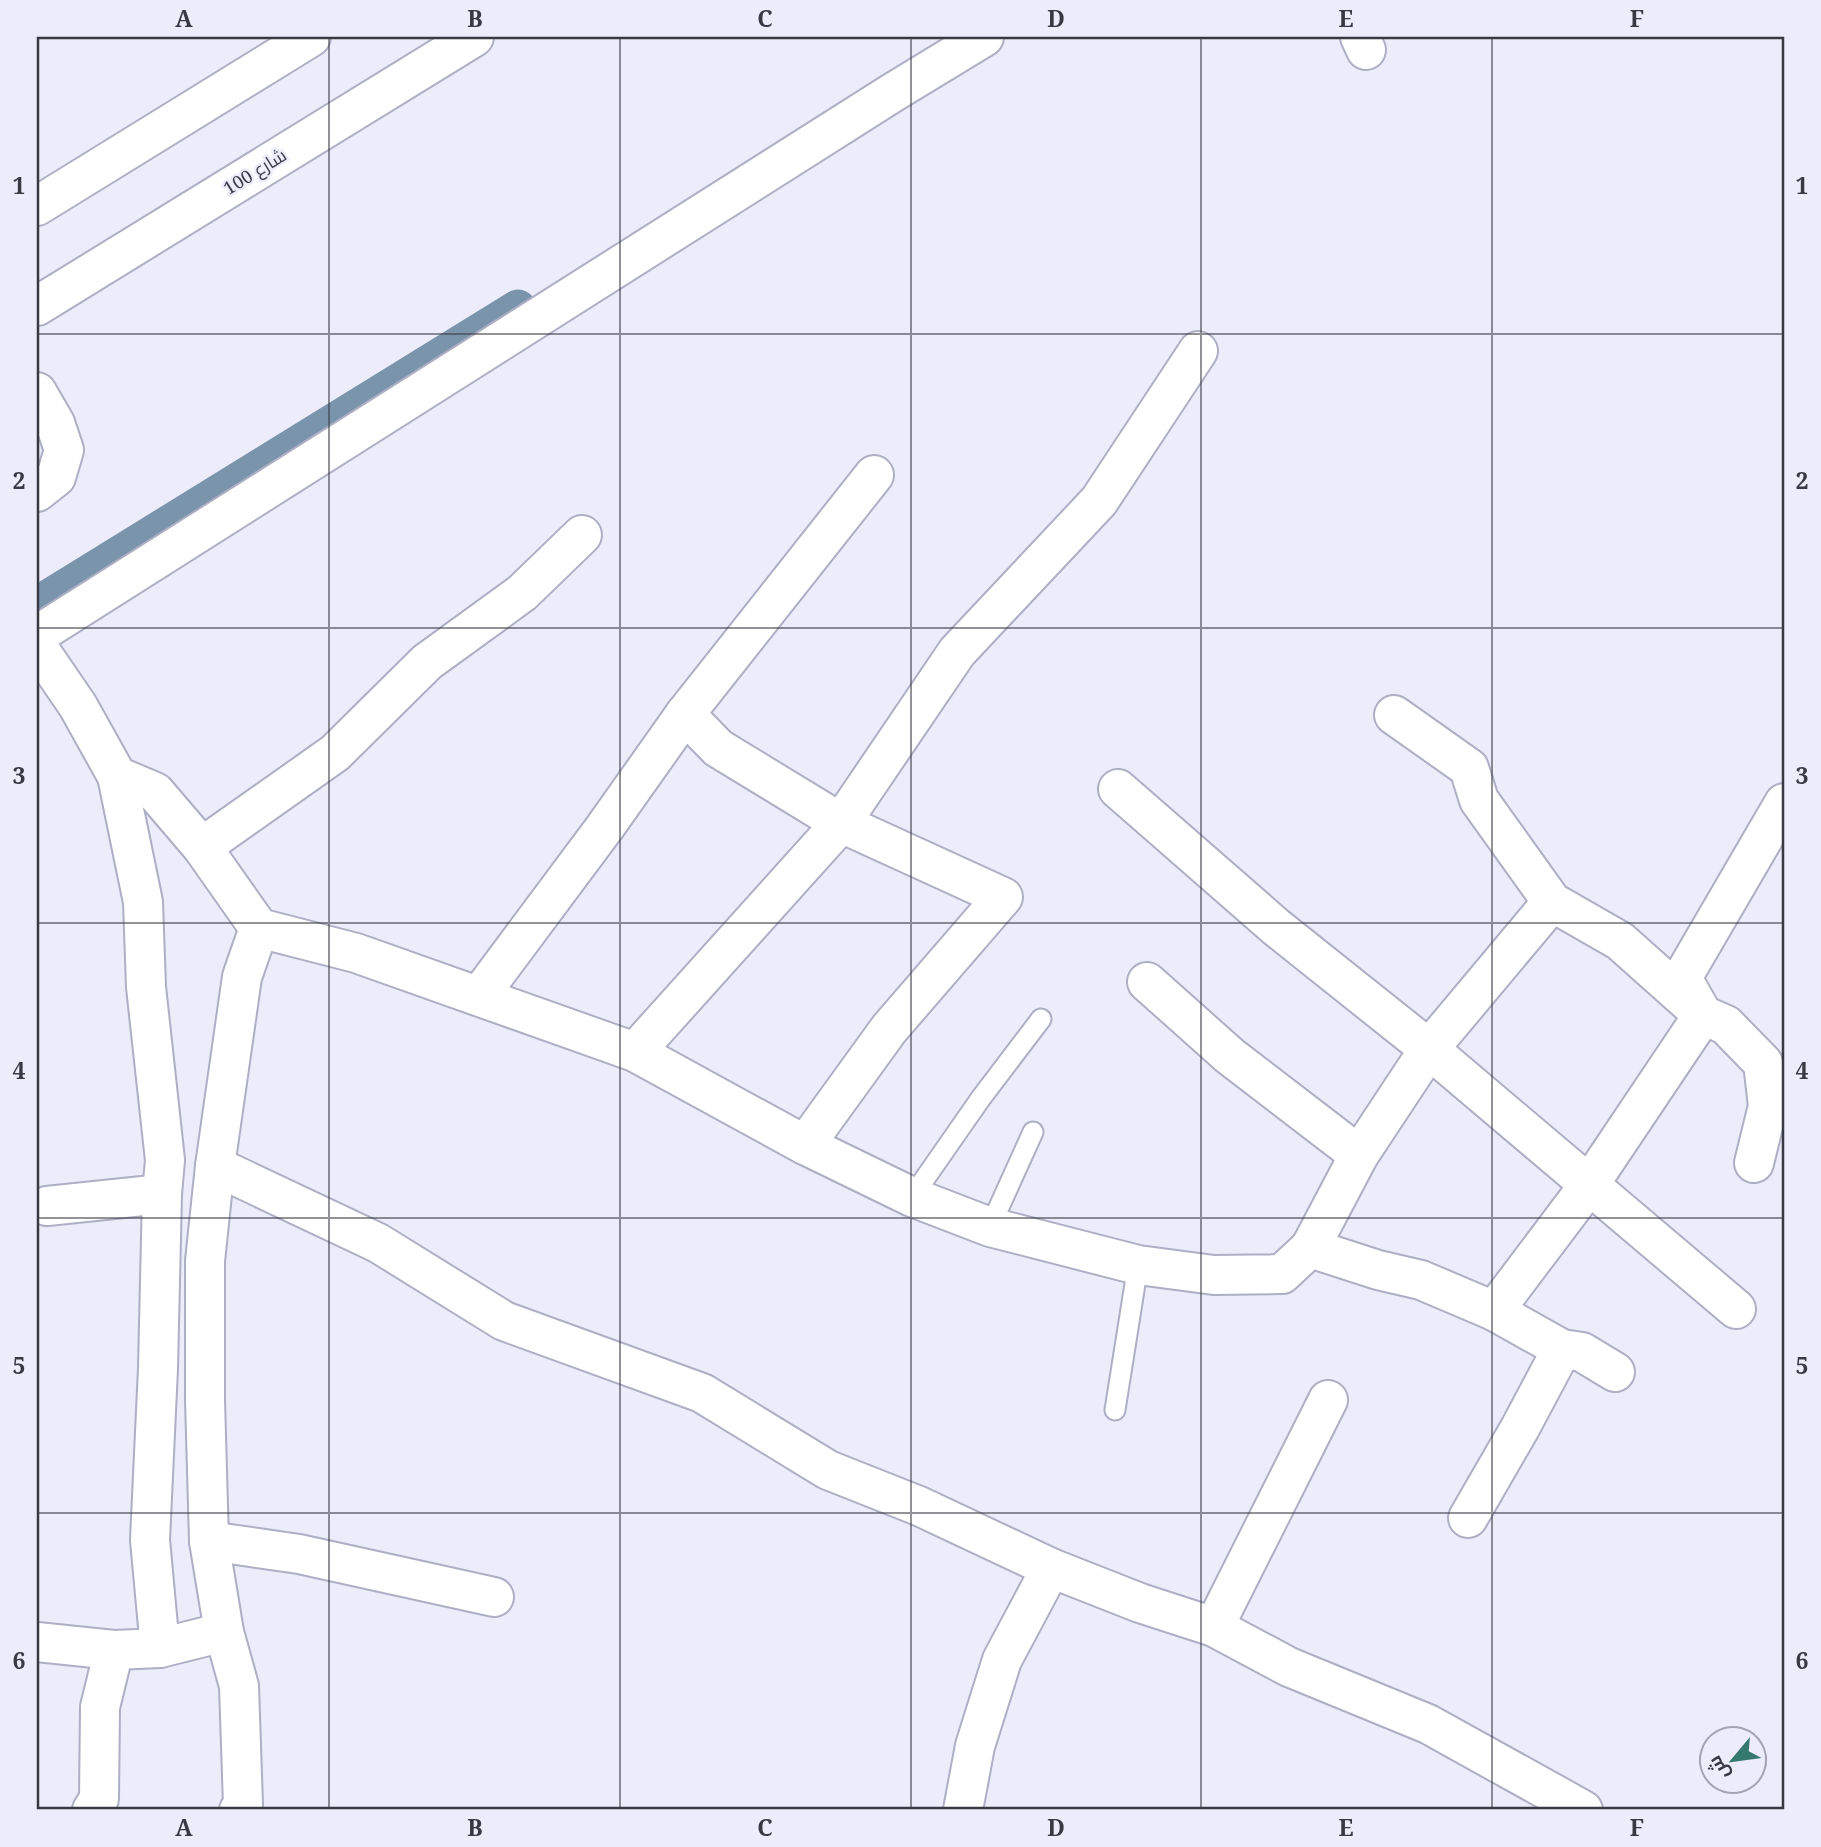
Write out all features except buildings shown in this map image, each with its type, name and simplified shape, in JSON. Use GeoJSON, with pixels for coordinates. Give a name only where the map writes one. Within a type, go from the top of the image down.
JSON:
{"type":"FeatureCollection","features":[{"type":"Feature","properties":{"kind":"street"},"geometry":{"type":"LineString","coordinates":[[37,206],[311,37]]}},
{"type":"Feature","properties":{"kind":"street","name":"شارع 100"},"geometry":{"type":"LineString","coordinates":[[37,306],[474,37]]}},
{"type":"Feature","properties":{"kind":"street"},"geometry":{"type":"LineString","coordinates":[[37,635],[984,37]]}},
{"type":"Feature","properties":{"kind":"street"},"geometry":{"type":"LineString","coordinates":[[635,1052],[841,823],[957,652],[1099,501],[1198,351]]}},
{"type":"Feature","properties":{"kind":"street"},"geometry":{"type":"LineString","coordinates":[[37,392],[55,423],[64,450],[56,477],[37,492]]}},
{"type":"Feature","properties":{"kind":"street"},"geometry":{"type":"LineString","coordinates":[[479,996],[685,714],[874,475]]}},
{"type":"Feature","properties":{"kind":"street"},"geometry":{"type":"LineString","coordinates":[[202,847],[335,753],[427,662],[522,593],[582,535]]}},
{"type":"Feature","properties":{"kind":"street"},"geometry":{"type":"LineString","coordinates":[[37,646],[78,706],[117,776],[143,902],[146,988],[165,1160],[150,1540],[160,1648]]}},
{"type":"Feature","properties":{"kind":"street"},"geometry":{"type":"LineString","coordinates":[[685,714],[718,748],[841,823],[1003,897],[889,1029],[805,1145]]}},
{"type":"Feature","properties":{"kind":"street"},"geometry":{"type":"LineString","coordinates":[[1394,715],[1469,768],[1479,800],[1552,902],[1620,941],[1703,1015],[1726,1025],[1763,1063],[1768,1106],[1754,1163]]}},
{"type":"Feature","properties":{"kind":"street"},"geometry":{"type":"LineString","coordinates":[[117,776],[155,792],[202,847],[259,928],[356,953],[635,1052],[805,1145],[912,1197],[990,1227],[1138,1265],[1214,1275],[1282,1274],[1310,1248],[1359,1155],[1429,1049],[1552,902]]}},
{"type":"Feature","properties":{"kind":"street"},"geometry":{"type":"LineString","coordinates":[[1118,789],[1276,927],[1429,1049],[1737,1308]]}},
{"type":"Feature","properties":{"kind":"street"},"geometry":{"type":"LineString","coordinates":[[1703,1015],[1682,978],[1784,803]]}},
{"type":"Feature","properties":{"kind":"street"},"geometry":{"type":"LineString","coordinates":[[239,1810],[243,1805],[239,1686],[224,1632],[209,1541],[205,1261],[215,1166],[242,977],[259,928]]}},
{"type":"Feature","properties":{"kind":"street"},"geometry":{"type":"LineString","coordinates":[[1147,982],[1230,1056],[1359,1155]]}},
{"type":"Feature","properties":{"kind":"street"},"geometry":{"type":"LineString","coordinates":[[1494,1311],[1589,1185],[1703,1015]]}},
{"type":"Feature","properties":{"kind":"street"},"geometry":{"type":"LineString","coordinates":[[215,1166],[377,1243],[504,1321],[702,1393],[828,1470],[919,1506],[1051,1568],[1140,1603],[1214,1627],[1289,1667],[1428,1724],[1583,1810]]}},
{"type":"Feature","properties":{"kind":"street"},"geometry":{"type":"LineString","coordinates":[[47,1206],[162,1194]]}},
{"type":"Feature","properties":{"kind":"street"},"geometry":{"type":"LineString","coordinates":[[1310,1248],[1378,1270],[1421,1280],[1494,1311],[1562,1349],[1582,1352],[1615,1372]]}},
{"type":"Feature","properties":{"kind":"street"},"geometry":{"type":"LineString","coordinates":[[1468,1518],[1562,1349]]}},
{"type":"Feature","properties":{"kind":"street"},"geometry":{"type":"LineString","coordinates":[[1214,1627],[1328,1400]]}},
{"type":"Feature","properties":{"kind":"street"},"geometry":{"type":"LineString","coordinates":[[209,1541],[299,1554],[494,1597]]}},
{"type":"Feature","properties":{"kind":"street"},"geometry":{"type":"LineString","coordinates":[[963,1810],[975,1746],[1002,1660],[1051,1568]]}},
{"type":"Feature","properties":{"kind":"street"},"geometry":{"type":"LineString","coordinates":[[37,1642],[114,1650],[160,1648],[224,1632]]}},
{"type":"Feature","properties":{"kind":"street"},"geometry":{"type":"LineString","coordinates":[[92,1810],[99,1799],[100,1707],[114,1650]]}},
{"type":"Feature","properties":{"kind":"lane"},"geometry":{"type":"LineString","coordinates":[[912,1197],[1041,1019]]}},
{"type":"Feature","properties":{"kind":"lane"},"geometry":{"type":"LineString","coordinates":[[990,1227],[1033,1132]]}},
{"type":"Feature","properties":{"kind":"lane"},"geometry":{"type":"LineString","coordinates":[[1115,1410],[1138,1265]]}},
{"type":"Feature","properties":{"kind":"waterway"},"geometry":{"type":"LineString","coordinates":[[37,605],[518,308]]}}]}
